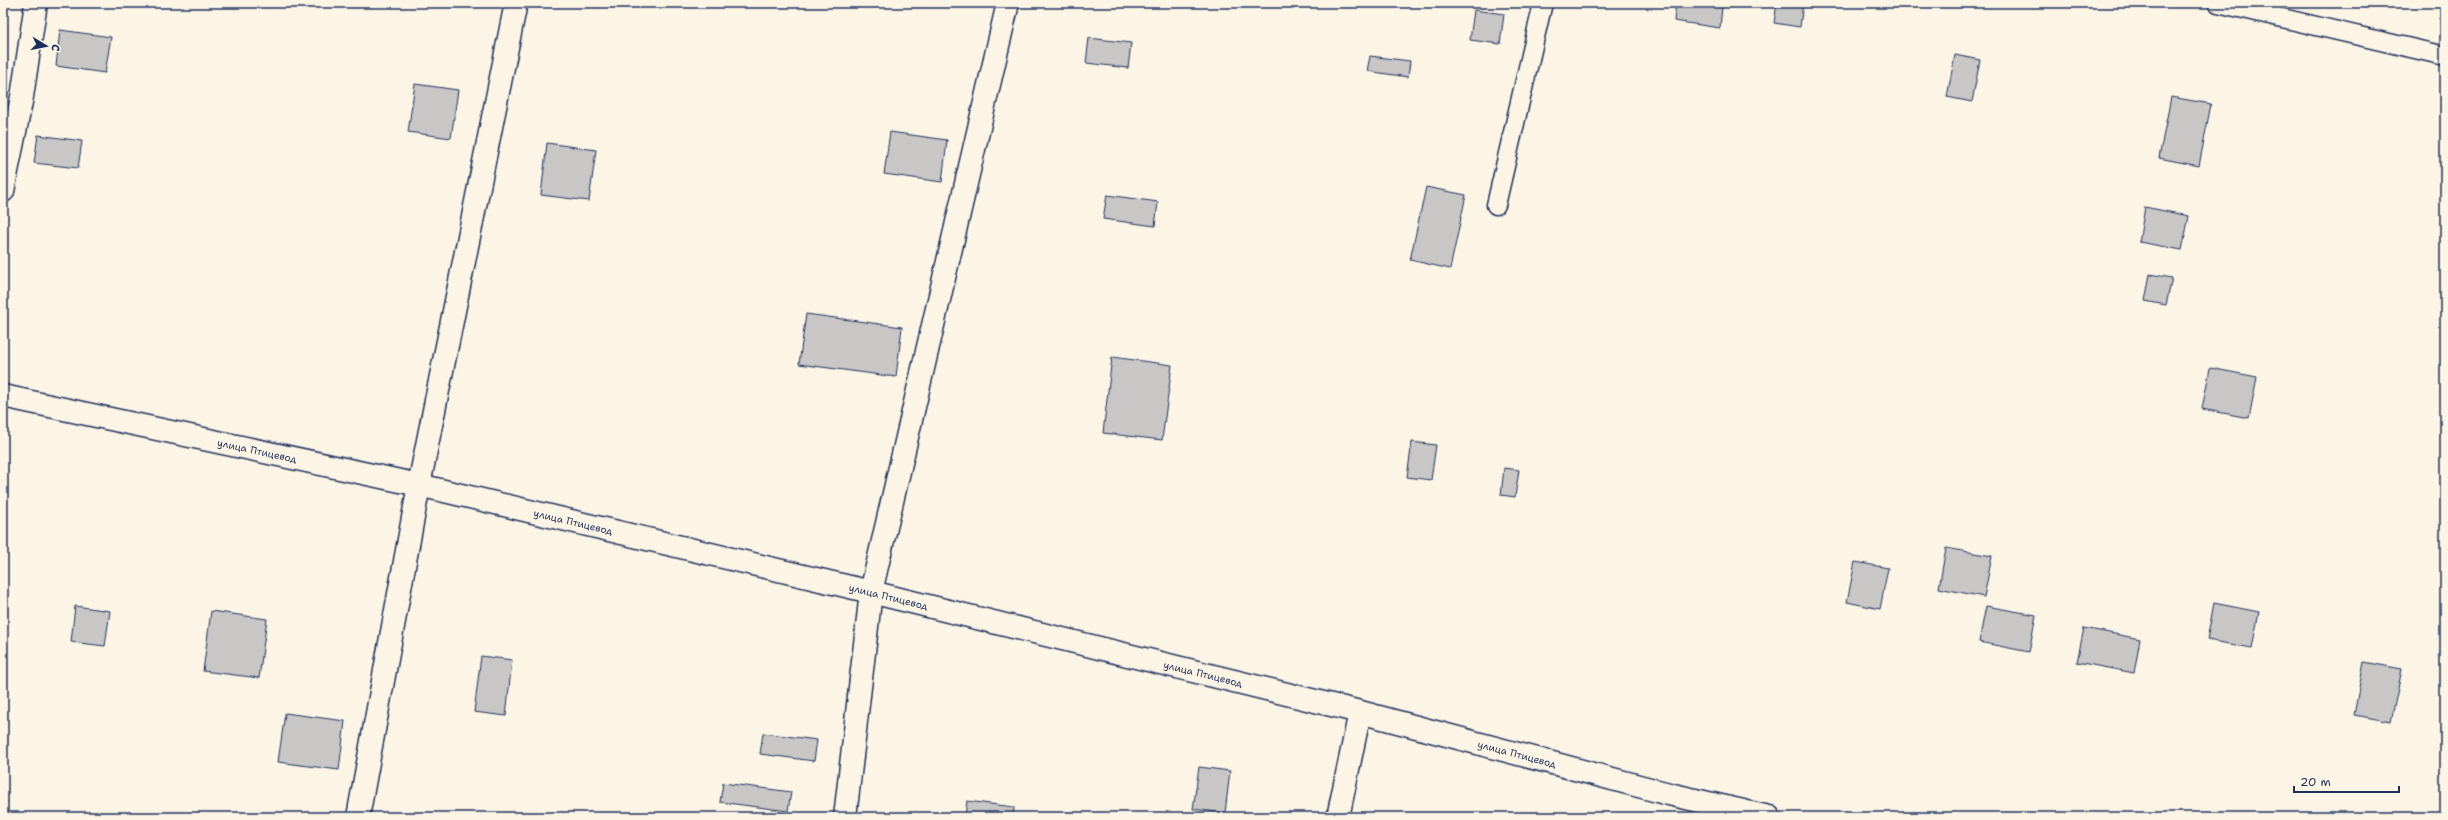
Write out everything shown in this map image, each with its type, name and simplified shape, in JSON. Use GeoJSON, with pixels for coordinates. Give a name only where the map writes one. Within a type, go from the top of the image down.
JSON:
{"type":"FeatureCollection","features":[{"type":"Feature","properties":{"kind":"street"},"geometry":{"type":"LineString","coordinates":[[3,191],[22,97],[36,3]]}},
{"type":"Feature","properties":{"kind":"street"},"geometry":{"type":"LineString","coordinates":[[358,817],[419,485],[516,3]]}},
{"type":"Feature","properties":{"kind":"street"},"geometry":{"type":"LineString","coordinates":[[845,817],[871,592],[1008,3]]}},
{"type":"Feature","properties":{"kind":"street","name":"улица Птицевод"},"geometry":{"type":"LineString","coordinates":[[3,396],[419,485],[871,592],[1360,712],[1669,794],[1769,817]]}},
{"type":"Feature","properties":{"kind":"street"},"geometry":{"type":"LineString","coordinates":[[1338,817],[1360,712]]}},
{"type":"Feature","properties":{"kind":"lane"},"geometry":{"type":"LineString","coordinates":[[1496,205],[1543,3]]}},
{"type":"Feature","properties":{"kind":"lane"},"geometry":{"type":"LineString","coordinates":[[2218,3],[2251,6],[2445,56]]}},
{"type":"Feature","properties":{"kind":"building"},"geometry":{"type":"Polygon","coordinates":[[[1676,3],[1722,7],[1720,28],[1674,21],[1676,3]]]}},
{"type":"Feature","properties":{"kind":"building"},"geometry":{"type":"Polygon","coordinates":[[[1777,3],[1803,3],[1800,27],[1774,23],[1777,3]]]}},
{"type":"Feature","properties":{"kind":"building"},"geometry":{"type":"Polygon","coordinates":[[[1474,10],[1504,14],[1500,44],[1470,40],[1474,10]]]}},
{"type":"Feature","properties":{"kind":"building"},"geometry":{"type":"Polygon","coordinates":[[[60,30],[111,37],[105,73],[56,66],[60,30]]]}},
{"type":"Feature","properties":{"kind":"building"},"geometry":{"type":"Polygon","coordinates":[[[1089,38],[1131,43],[1128,68],[1086,63],[1089,38]]]}},
{"type":"Feature","properties":{"kind":"building"},"geometry":{"type":"Polygon","coordinates":[[[1955,55],[1980,60],[1972,102],[1947,97],[1955,55]]]}},
{"type":"Feature","properties":{"kind":"building"},"geometry":{"type":"Polygon","coordinates":[[[1370,56],[1410,61],[1408,77],[1367,71],[1370,56]]]}},
{"type":"Feature","properties":{"kind":"building"},"geometry":{"type":"Polygon","coordinates":[[[415,84],[458,90],[451,138],[408,132],[415,84]]]}},
{"type":"Feature","properties":{"kind":"building"},"geometry":{"type":"Polygon","coordinates":[[[2171,97],[2211,104],[2199,166],[2159,158],[2171,97]]]}},
{"type":"Feature","properties":{"kind":"building"},"geometry":{"type":"Polygon","coordinates":[[[890,132],[947,140],[942,182],[884,174],[890,132]]]}},
{"type":"Feature","properties":{"kind":"building"},"geometry":{"type":"Polygon","coordinates":[[[38,135],[82,141],[78,168],[34,163],[38,135]]]}},
{"type":"Feature","properties":{"kind":"building"},"geometry":{"type":"Polygon","coordinates":[[[547,143],[596,150],[589,201],[541,195],[547,143]]]}},
{"type":"Feature","properties":{"kind":"building"},"geometry":{"type":"Polygon","coordinates":[[[1426,187],[1466,195],[1450,269],[1410,260],[1426,187]]]}},
{"type":"Feature","properties":{"kind":"building"},"geometry":{"type":"Polygon","coordinates":[[[1107,195],[1158,202],[1155,226],[1103,219],[1107,195]]]}},
{"type":"Feature","properties":{"kind":"building"},"geometry":{"type":"Polygon","coordinates":[[[2145,207],[2189,216],[2182,250],[2139,242],[2145,207]]]}},
{"type":"Feature","properties":{"kind":"building"},"geometry":{"type":"Polygon","coordinates":[[[2150,274],[2172,278],[2166,305],[2145,301],[2150,274]]]}},
{"type":"Feature","properties":{"kind":"building"},"geometry":{"type":"Polygon","coordinates":[[[806,314],[902,327],[896,377],[799,364],[806,314]]]}},
{"type":"Feature","properties":{"kind":"building"},"geometry":{"type":"Polygon","coordinates":[[[1112,357],[1172,365],[1162,440],[1103,433],[1112,357]]]}},
{"type":"Feature","properties":{"kind":"building"},"geometry":{"type":"Polygon","coordinates":[[[2210,368],[2257,377],[2249,418],[2202,409],[2210,368]]]}},
{"type":"Feature","properties":{"kind":"building"},"geometry":{"type":"Polygon","coordinates":[[[1412,442],[1436,445],[1431,480],[1407,477],[1412,442]]]}},
{"type":"Feature","properties":{"kind":"building"},"geometry":{"type":"Polygon","coordinates":[[[1504,468],[1519,470],[1515,497],[1501,495],[1504,468]]]}},
{"type":"Feature","properties":{"kind":"building"},"geometry":{"type":"Polygon","coordinates":[[[1946,548],[1992,556],[1984,597],[1939,588],[1946,548]]]}},
{"type":"Feature","properties":{"kind":"building"},"geometry":{"type":"Polygon","coordinates":[[[1855,562],[1888,568],[1880,609],[1847,602],[1855,562]]]}},
{"type":"Feature","properties":{"kind":"building"},"geometry":{"type":"Polygon","coordinates":[[[2214,603],[2259,612],[2252,648],[2207,640],[2214,603]]]}},
{"type":"Feature","properties":{"kind":"building"},"geometry":{"type":"Polygon","coordinates":[[[75,606],[110,611],[105,646],[71,642],[75,606]]]}},
{"type":"Feature","properties":{"kind":"building"},"geometry":{"type":"Polygon","coordinates":[[[1986,606],[2036,615],[2029,652],[1979,642],[1986,606]]]}},
{"type":"Feature","properties":{"kind":"building"},"geometry":{"type":"Polygon","coordinates":[[[211,611],[267,619],[259,678],[203,671],[211,611]]]}},
{"type":"Feature","properties":{"kind":"building"},"geometry":{"type":"Polygon","coordinates":[[[2084,628],[2140,639],[2134,673],[2077,662],[2084,628]]]}},
{"type":"Feature","properties":{"kind":"building"},"geometry":{"type":"Polygon","coordinates":[[[481,656],[512,660],[506,716],[474,712],[481,656]]]}},
{"type":"Feature","properties":{"kind":"building"},"geometry":{"type":"Polygon","coordinates":[[[2364,662],[2402,669],[2391,722],[2354,715],[2364,662]]]}},
{"type":"Feature","properties":{"kind":"building"},"geometry":{"type":"Polygon","coordinates":[[[285,713],[345,721],[339,770],[278,762],[285,713]]]}},
{"type":"Feature","properties":{"kind":"building"},"geometry":{"type":"Polygon","coordinates":[[[763,733],[817,740],[814,761],[760,754],[763,733]]]}},
{"type":"Feature","properties":{"kind":"building"},"geometry":{"type":"Polygon","coordinates":[[[1199,767],[1230,771],[1225,813],[1193,809],[1199,767]]]}},
{"type":"Feature","properties":{"kind":"building"},"geometry":{"type":"Polygon","coordinates":[[[723,783],[791,792],[788,811],[720,802],[723,783]]]}},
{"type":"Feature","properties":{"kind":"building"},"geometry":{"type":"Polygon","coordinates":[[[967,801],[1014,807],[1013,817],[965,816],[967,801]]]}}]}
